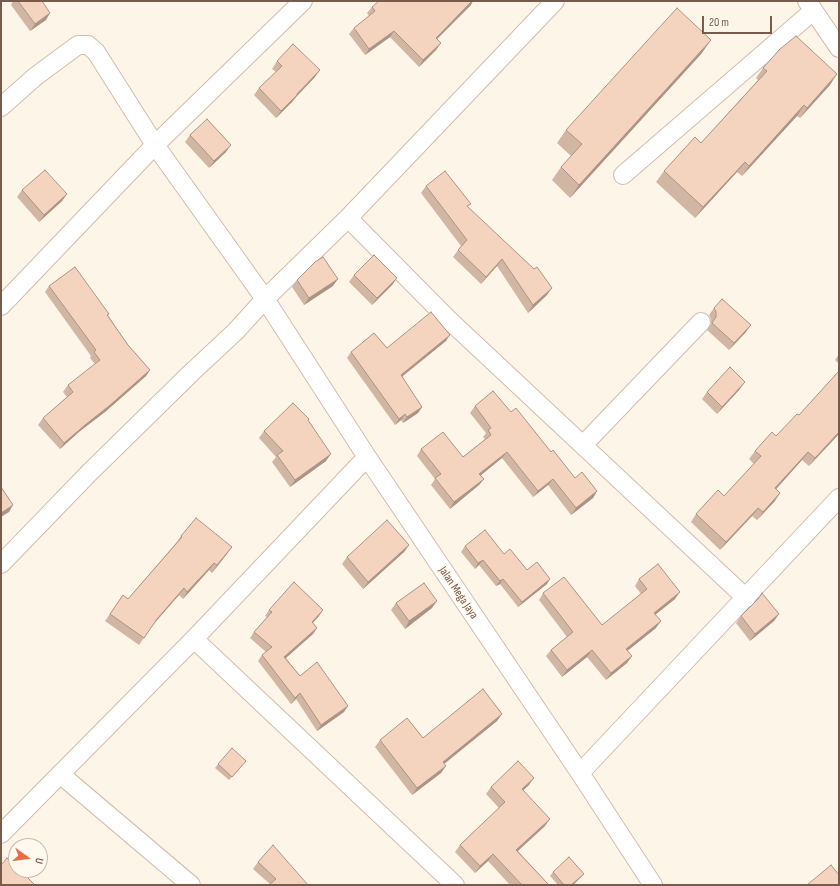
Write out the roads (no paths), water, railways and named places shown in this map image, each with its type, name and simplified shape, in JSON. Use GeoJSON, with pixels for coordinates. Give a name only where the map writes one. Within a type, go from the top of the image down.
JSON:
{"type":"FeatureCollection","features":[{"type":"Feature","properties":{"kind":"street"},"geometry":{"type":"LineString","coordinates":[[1,306],[155,145],[303,1]]}},
{"type":"Feature","properties":{"kind":"street"},"geometry":{"type":"LineString","coordinates":[[1,564],[89,473],[236,331],[265,299],[348,218],[555,1]]}},
{"type":"Feature","properties":{"kind":"street"},"geometry":{"type":"LineString","coordinates":[[624,175],[810,6],[839,48]]}},
{"type":"Feature","properties":{"kind":"street","name":"Jalan Mega Jaya"},"geometry":{"type":"LineString","coordinates":[[1,106],[36,76],[78,45],[88,45],[96,52],[155,145],[265,299],[367,457],[580,773],[653,885]]}},
{"type":"Feature","properties":{"kind":"street"},"geometry":{"type":"LineString","coordinates":[[348,218],[449,320],[746,598]]}},
{"type":"Feature","properties":{"kind":"street"},"geometry":{"type":"LineString","coordinates":[[583,445],[701,322]]}},
{"type":"Feature","properties":{"kind":"street"},"geometry":{"type":"LineString","coordinates":[[1,834],[194,639],[367,457]]}},
{"type":"Feature","properties":{"kind":"street"},"geometry":{"type":"LineString","coordinates":[[580,773],[839,498]]}},
{"type":"Feature","properties":{"kind":"street"},"geometry":{"type":"LineString","coordinates":[[194,639],[455,885]]}},
{"type":"Feature","properties":{"kind":"street"},"geometry":{"type":"LineString","coordinates":[[60,774],[190,885]]}}]}
